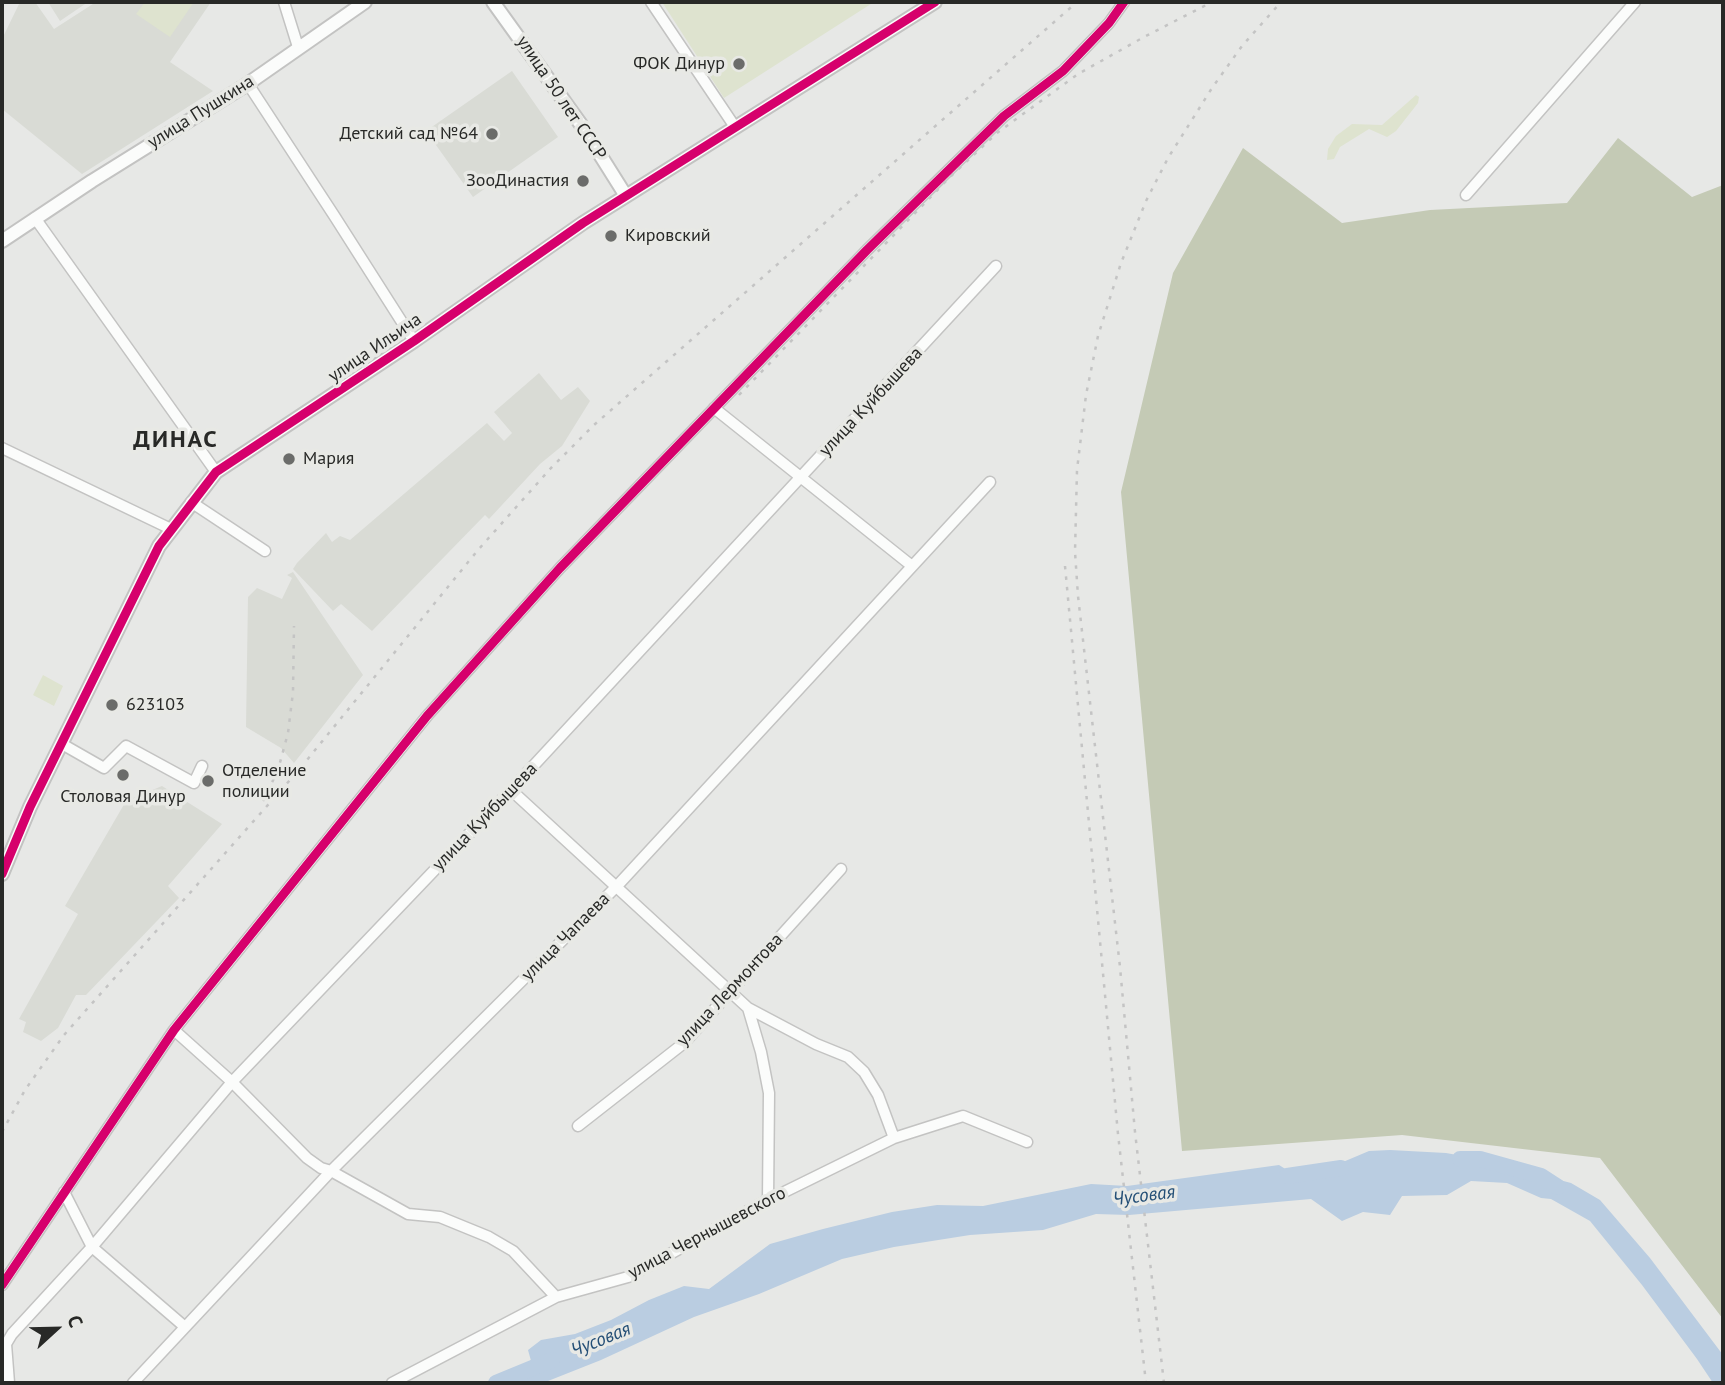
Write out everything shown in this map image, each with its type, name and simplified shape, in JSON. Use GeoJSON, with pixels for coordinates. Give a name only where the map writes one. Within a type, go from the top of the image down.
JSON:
{"type":"FeatureCollection","features":[{"type":"Feature","properties":{"kind":"street"},"geometry":{"type":"LineString","coordinates":[[284,2],[298,47]]}},
{"type":"Feature","properties":{"kind":"street","name":"улица Пушкина"},"geometry":{"type":"LineString","coordinates":[[2,241],[246,85],[365,2]]}},
{"type":"Feature","properties":{"kind":"street","name":"улица 50 лет СССР"},"geometry":{"type":"LineString","coordinates":[[494,2],[582,126],[626,196]]}},
{"type":"Feature","properties":{"kind":"street"},"geometry":{"type":"LineString","coordinates":[[651,2],[735,127]]}},
{"type":"Feature","properties":{"kind":"street","name":"улица Ильича"},"geometry":{"type":"LineString","coordinates":[[2,874],[5,857],[159,546],[216,472],[414,341],[572,231],[935,2]]}},
{"type":"Feature","properties":{"kind":"street"},"geometry":{"type":"LineString","coordinates":[[2,1285],[174,1030],[427,716],[560,568],[867,250],[1004,116],[1063,71],[1109,23],[1124,2]]}},
{"type":"Feature","properties":{"kind":"street"},"geometry":{"type":"LineString","coordinates":[[1466,195],[1635,2]]}},
{"type":"Feature","properties":{"kind":"street"},"geometry":{"type":"LineString","coordinates":[[246,85],[414,341]]}},
{"type":"Feature","properties":{"kind":"street"},"geometry":{"type":"LineString","coordinates":[[35,218],[216,472]]}},
{"type":"Feature","properties":{"kind":"street","name":"улица Куйбышева"},"geometry":{"type":"LineString","coordinates":[[9,1383],[6,1345],[12,1334],[92,1247],[232,1082],[511,790],[996,266]]}},
{"type":"Feature","properties":{"kind":"street"},"geometry":{"type":"LineString","coordinates":[[714,408],[912,566]]}},
{"type":"Feature","properties":{"kind":"street"},"geometry":{"type":"LineString","coordinates":[[2,448],[171,529]]}},
{"type":"Feature","properties":{"kind":"street","name":"улица Чапаева"},"geometry":{"type":"LineString","coordinates":[[133,1383],[331,1171],[617,886],[990,482]]}},
{"type":"Feature","properties":{"kind":"street"},"geometry":{"type":"LineString","coordinates":[[191,502],[265,551]]}},
{"type":"Feature","properties":{"kind":"street"},"geometry":{"type":"LineString","coordinates":[[62,744],[104,768],[126,746],[194,783],[202,766]]}},
{"type":"Feature","properties":{"kind":"street"},"geometry":{"type":"LineString","coordinates":[[511,790],[748,1008],[816,1044],[848,1057],[864,1072],[871,1084],[894,1138]]}},
{"type":"Feature","properties":{"kind":"street","name":"улица Лермонтова"},"geometry":{"type":"LineString","coordinates":[[578,1126],[684,1042],[841,870]]}},
{"type":"Feature","properties":{"kind":"street"},"geometry":{"type":"LineString","coordinates":[[748,1008],[769,1093],[768,1200]]}},
{"type":"Feature","properties":{"kind":"street"},"geometry":{"type":"LineString","coordinates":[[174,1030],[232,1082],[307,1158],[321,1168],[408,1214],[440,1217],[489,1237],[513,1251],[555,1297]]}},
{"type":"Feature","properties":{"kind":"street","name":"улица Чернышевского"},"geometry":{"type":"LineString","coordinates":[[392,1383],[555,1297],[628,1277],[768,1200],[894,1138],[963,1116],[1027,1142]]}},
{"type":"Feature","properties":{"kind":"street"},"geometry":{"type":"LineString","coordinates":[[64,1192],[92,1247],[185,1327]]}},
{"type":"Feature","properties":{"kind":"shaded area"},"geometry":{"type":"Polygon","coordinates":[[[20,2],[35,2],[54,29],[96,2],[211,2],[170,62],[213,91],[82,174],[2,109],[2,39],[20,2]]]}},
{"type":"Feature","properties":{"kind":"shaded area"},"geometry":{"type":"Polygon","coordinates":[[[48,2],[88,2],[60,21],[48,2]]]}},
{"type":"Feature","properties":{"kind":"shaded area","name":"Детский сад №64"},"geometry":{"type":"Polygon","coordinates":[[[512,71],[558,137],[473,197],[426,131],[512,71]]]}},
{"type":"Feature","properties":{"kind":"shaded area"},"geometry":{"type":"Polygon","coordinates":[[[539,373],[561,400],[578,387],[590,401],[562,446],[540,464],[489,519],[485,515],[372,631],[341,604],[333,611],[293,569],[297,563],[326,533],[332,542],[340,536],[350,540],[487,423],[504,441],[512,433],[494,412],[539,373]]]}},
{"type":"Feature","properties":{"kind":"shaded area"},"geometry":{"type":"Polygon","coordinates":[[[293,572],[363,675],[294,763],[281,748],[246,727],[248,597],[257,588],[282,599],[292,578],[287,575],[293,572]]]}},
{"type":"Feature","properties":{"kind":"shaded area"},"geometry":{"type":"Polygon","coordinates":[[[162,786],[222,824],[168,886],[179,898],[86,995],[76,995],[58,1028],[41,1041],[23,1032],[26,1022],[19,1019],[78,914],[65,906],[126,801],[162,786]]]}},
{"type":"Feature","properties":{"kind":"green space"},"geometry":{"type":"Polygon","coordinates":[[[145,2],[194,2],[170,37],[136,14],[145,2]]]}},
{"type":"Feature","properties":{"kind":"green space","name":"ФОК Динур"},"geometry":{"type":"Polygon","coordinates":[[[662,2],[874,2],[724,98],[662,2]]]}},
{"type":"Feature","properties":{"kind":"green space"},"geometry":{"type":"Polygon","coordinates":[[[1416,95],[1419,97],[1418,103],[1396,131],[1387,137],[1369,129],[1340,147],[1334,159],[1327,160],[1328,149],[1336,136],[1352,124],[1382,125],[1416,95]]]}},
{"type":"Feature","properties":{"kind":"green space"},"geometry":{"type":"Polygon","coordinates":[[[1618,138],[1692,197],[1723,185],[1723,1319],[1600,1158],[1402,1135],[1182,1151],[1121,492],[1173,273],[1243,148],[1342,223],[1430,210],[1567,203],[1618,138]]]}},
{"type":"Feature","properties":{"kind":"green space"},"geometry":{"type":"Polygon","coordinates":[[[43,675],[63,686],[54,706],[33,695],[43,675]]]}},
{"type":"Feature","properties":{"kind":"water"},"geometry":{"type":"Polygon","coordinates":[[[1369,1151],[1446,1153],[1480,1159],[1571,1183],[1600,1200],[1650,1258],[1723,1355],[1723,1383],[1713,1383],[1642,1285],[1590,1221],[1551,1199],[1541,1198],[1507,1183],[1471,1181],[1447,1195],[1402,1196],[1390,1215],[1363,1212],[1342,1221],[1311,1199],[1129,1215],[1096,1214],[1043,1230],[970,1235],[894,1247],[842,1259],[759,1294],[694,1317],[601,1360],[543,1383],[496,1383],[533,1368],[528,1350],[541,1340],[575,1334],[684,1286],[709,1289],[770,1244],[823,1229],[892,1212],[937,1205],[983,1206],[1091,1184],[1127,1186],[1279,1165],[1295,1175],[1324,1170],[1369,1151]]]}},
{"type":"Feature","properties":{"kind":"waterway","name":"Чусовая"},"geometry":{"type":"LineString","coordinates":[[1460,1159],[1480,1159],[1541,1176],[1558,1187]]}},
{"type":"Feature","properties":{"kind":"waterway","name":"Чусовая"},"geometry":{"type":"LineString","coordinates":[[1287,1176],[1341,1168]]}},
{"type":"Feature","properties":{"kind":"waterway","name":"Чусовая"},"geometry":{"type":"LineString","coordinates":[[496,1383],[552,1360]]}},
{"type":"Feature","properties":{"kind":"railway"},"geometry":{"type":"LineString","coordinates":[[2,1132],[25,1090],[64,1035],[298,771],[478,550],[551,468],[594,425],[1077,2]]}},
{"type":"Feature","properties":{"kind":"railway"},"geometry":{"type":"LineString","coordinates":[[739,395],[949,178],[997,133],[1078,74],[1212,2]]}},
{"type":"Feature","properties":{"kind":"railway"},"geometry":{"type":"LineString","coordinates":[[1164,1383],[1078,596],[1075,552],[1077,470],[1086,395],[1098,336],[1121,263],[1146,201],[1168,158],[1212,88],[1242,46],[1281,2]]}},
{"type":"Feature","properties":{"kind":"railway"},"geometry":{"type":"LineString","coordinates":[[1065,566],[1118,1134],[1146,1383]]}},
{"type":"Feature","properties":{"kind":"railway"},"geometry":{"type":"LineString","coordinates":[[263,801],[278,770],[288,733],[293,692],[294,626]]}},
{"type":"Feature","properties":{"kind":"cycle path"},"geometry":{"type":"LineString","coordinates":[[2,874],[30,807],[159,546],[216,472],[414,341],[583,223],[935,2]]}},
{"type":"Feature","properties":{"kind":"cycle path"},"geometry":{"type":"LineString","coordinates":[[2,1285],[174,1030],[427,716],[560,568],[867,250],[1004,116],[1063,71],[1109,23],[1124,2]]}},
{"type":"Feature","properties":{"kind":"place","name":"ФОК Динур"},"geometry":{"type":"Point","coordinates":[739,64]}},
{"type":"Feature","properties":{"kind":"place","name":"Детский сад №64"},"geometry":{"type":"Point","coordinates":[492,134]}},
{"type":"Feature","properties":{"kind":"place","name":"ЗооДинастия"},"geometry":{"type":"Point","coordinates":[583,181]}},
{"type":"Feature","properties":{"kind":"place","name":"Кировский"},"geometry":{"type":"Point","coordinates":[611,236]}},
{"type":"Feature","properties":{"kind":"place","name":"Мария"},"geometry":{"type":"Point","coordinates":[289,459]}},
{"type":"Feature","properties":{"kind":"place","name":"623103"},"geometry":{"type":"Point","coordinates":[112,705]}},
{"type":"Feature","properties":{"kind":"place","name":"Столовая Динур"},"geometry":{"type":"Point","coordinates":[123,775]}},
{"type":"Feature","properties":{"kind":"place","name":"Отделение полиции"},"geometry":{"type":"Point","coordinates":[208,781]}},
{"type":"Feature","properties":{"kind":"district","name":"ДИНАС"},"geometry":{"type":"Point","coordinates":[176,440]}}]}
